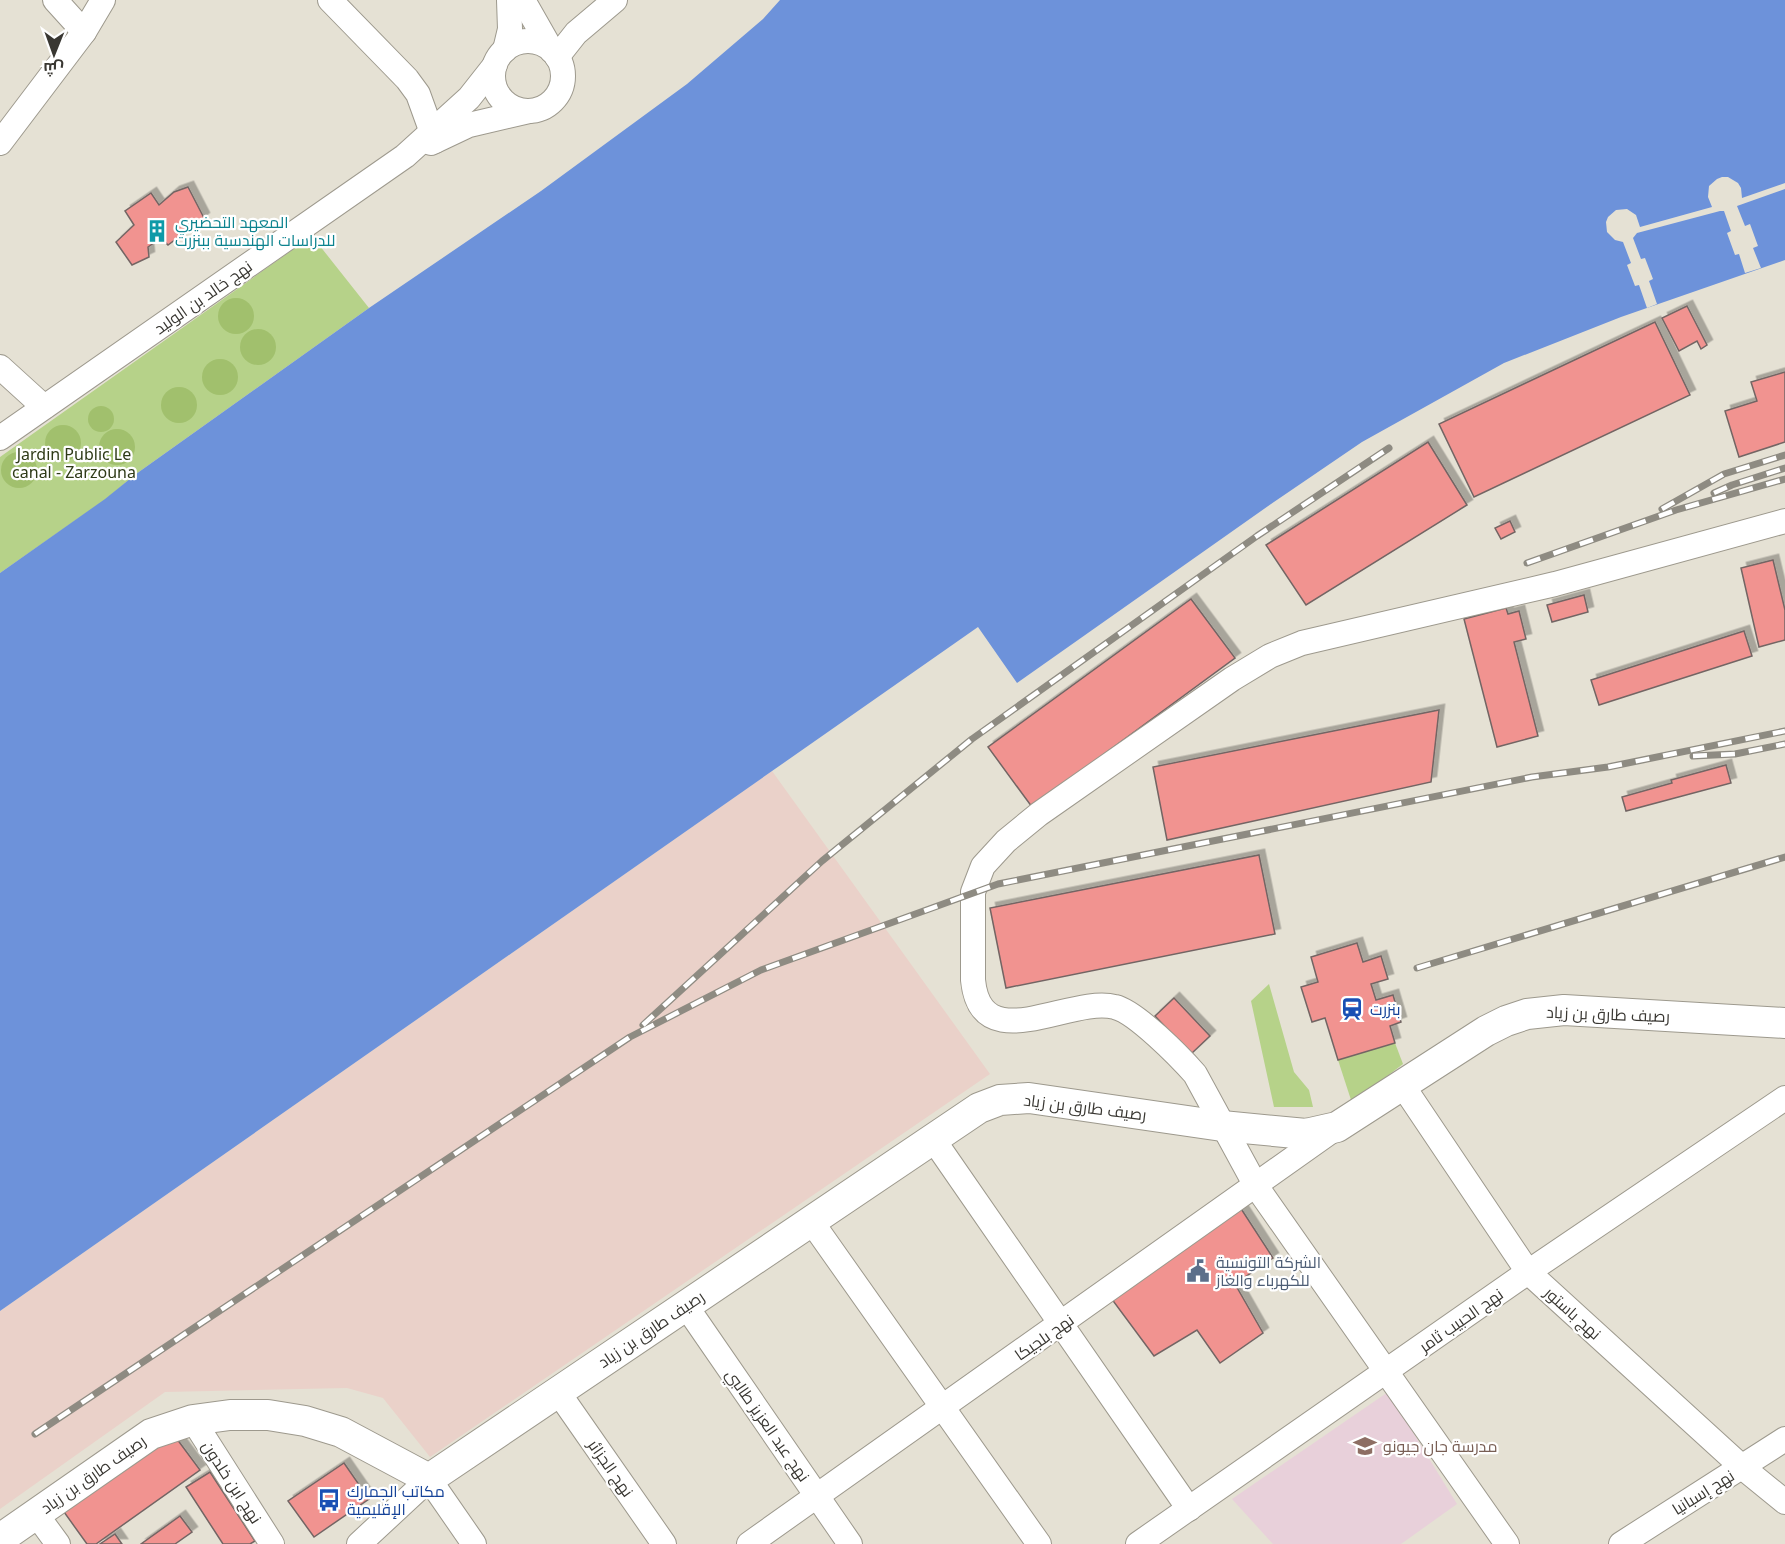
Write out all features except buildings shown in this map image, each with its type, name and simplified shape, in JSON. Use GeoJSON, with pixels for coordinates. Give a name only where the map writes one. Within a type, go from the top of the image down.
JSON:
{"type":"FeatureCollection","features":[{"type":"Feature","properties":{"kind":"main road","name":"رصيف طارق بن زياد"},"geometry":{"type":"LineString","coordinates":[[0,1539],[151,1434],[193,1420],[230,1415],[267,1415],[305,1421],[341,1432],[429,1479],[979,1108],[1000,1100],[1029,1098],[1222,1126],[1306,1134],[1337,1127],[1486,1031],[1527,1014],[1564,1010],[1785,1023]]}},
{"type":"Feature","properties":{"kind":"street"},"geometry":{"type":"LineString","coordinates":[[54,0],[84,32]]}},
{"type":"Feature","properties":{"kind":"street"},"geometry":{"type":"LineString","coordinates":[[0,144],[84,32],[103,0]]}},
{"type":"Feature","properties":{"kind":"street"},"geometry":{"type":"LineString","coordinates":[[330,0],[407,79],[418,94],[433,137]]}},
{"type":"Feature","properties":{"kind":"street"},"geometry":{"type":"LineString","coordinates":[[509,0],[510,29],[493,76],[495,87],[500,97],[508,105],[518,110],[530,111],[540,109],[557,97],[563,76],[562,66],[523,0]]}},
{"type":"Feature","properties":{"kind":"street"},"geometry":{"type":"LineString","coordinates":[[555,54],[615,0]]}},
{"type":"Feature","properties":{"kind":"street"},"geometry":{"type":"LineString","coordinates":[[500,58],[524,41],[534,41],[544,45],[555,54]]}},
{"type":"Feature","properties":{"kind":"street","name":"نهج خالد بن الوليد"},"geometry":{"type":"LineString","coordinates":[[0,438],[433,137],[469,98],[500,58]]}},
{"type":"Feature","properties":{"kind":"street","name":"نهج خالد بن الوليد"},"geometry":{"type":"LineString","coordinates":[[433,137],[469,125],[530,111]]}},
{"type":"Feature","properties":{"kind":"street"},"geometry":{"type":"LineString","coordinates":[[0,367],[44,407]]}},
{"type":"Feature","properties":{"kind":"street"},"geometry":{"type":"LineString","coordinates":[[1507,1544],[1256,1186],[1195,1074],[1185,1063],[1131,1014],[1118,1007],[1091,1005],[1009,1022],[987,1013],[979,1004],[974,993],[973,980],[973,892],[984,866],[1006,841],[1048,807],[1270,656],[1302,644],[1555,584],[1785,521]]}},
{"type":"Feature","properties":{"kind":"street","name":"نهج باستور"},"geometry":{"type":"LineString","coordinates":[[1403,1086],[1528,1272],[1742,1467],[1785,1502]]}},
{"type":"Feature","properties":{"kind":"street","name":"نهج الحبيب ثامر"},"geometry":{"type":"LineString","coordinates":[[1138,1544],[1528,1272],[1785,1098]]}},
{"type":"Feature","properties":{"kind":"street","name":"نهج بلجيكا"},"geometry":{"type":"LineString","coordinates":[[748,1544],[1337,1127]]}},
{"type":"Feature","properties":{"kind":"street"},"geometry":{"type":"LineString","coordinates":[[933,1139],[1189,1509]]}},
{"type":"Feature","properties":{"kind":"street"},"geometry":{"type":"LineString","coordinates":[[811,1221],[941,1409],[1039,1544]]}},
{"type":"Feature","properties":{"kind":"street","name":"نهج عبد العزيز طالبي"},"geometry":{"type":"LineString","coordinates":[[686,1306],[850,1544]]}},
{"type":"Feature","properties":{"kind":"street","name":"نهج الجزائر"},"geometry":{"type":"LineString","coordinates":[[558,1392],[664,1544]]}},
{"type":"Feature","properties":{"kind":"street","name":"نهج ابن خلدون"},"geometry":{"type":"LineString","coordinates":[[193,1420],[272,1544]]}},
{"type":"Feature","properties":{"kind":"street","name":"نهج إسبانيا"},"geometry":{"type":"LineString","coordinates":[[1621,1544],[1785,1439]]}},
{"type":"Feature","properties":{"kind":"street"},"geometry":{"type":"LineString","coordinates":[[429,1479],[474,1544]]}},
{"type":"Feature","properties":{"kind":"street","name":"رصيف طارق بن زياد"},"geometry":{"type":"LineString","coordinates":[[360,1544],[429,1479]]}},
{"type":"Feature","properties":{"kind":"street"},"geometry":{"type":"LineString","coordinates":[[36,1514],[58,1544]]}},
{"type":"Feature","properties":{"kind":"shaded area"},"geometry":{"type":"Polygon","coordinates":[[[772,771],[990,1074],[430,1457],[383,1398],[347,1388],[165,1392],[0,1509],[0,1311],[772,771]]]}},
{"type":"Feature","properties":{"kind":"shaded area","name":"مدرسة جان جيونو"},"geometry":{"type":"Polygon","coordinates":[[[1388,1392],[1457,1504],[1401,1544],[1273,1544],[1232,1499],[1388,1392]]]}},
{"type":"Feature","properties":{"kind":"green space","name":"Jardin Public Le canal - Zarzouna"},"geometry":{"type":"Polygon","coordinates":[[[312,236],[369,308],[0,573],[0,457],[312,236]]]}},
{"type":"Feature","properties":{"kind":"green space"},"geometry":{"type":"Polygon","coordinates":[[[236,298],[248,304],[254,316],[248,328],[236,334],[224,328],[218,316],[224,304],[236,298]]]}},
{"type":"Feature","properties":{"kind":"green space"},"geometry":{"type":"Polygon","coordinates":[[[258,329],[270,335],[276,347],[270,359],[258,365],[246,359],[240,347],[246,335],[258,329]]]}},
{"type":"Feature","properties":{"kind":"green space"},"geometry":{"type":"Polygon","coordinates":[[[220,359],[232,365],[238,377],[232,389],[220,395],[208,389],[202,377],[208,365],[220,359]]]}},
{"type":"Feature","properties":{"kind":"green space"},"geometry":{"type":"Polygon","coordinates":[[[179,387],[191,393],[197,405],[191,417],[179,423],[167,417],[161,405],[167,393],[179,387]]]}},
{"type":"Feature","properties":{"kind":"green space"},"geometry":{"type":"Polygon","coordinates":[[[101,406],[110,410],[114,419],[110,428],[101,432],[92,428],[88,419],[92,410],[101,406]]]}},
{"type":"Feature","properties":{"kind":"green space"},"geometry":{"type":"Polygon","coordinates":[[[63,425],[75,431],[81,443],[75,455],[63,461],[51,455],[45,443],[51,431],[63,425]]]}},
{"type":"Feature","properties":{"kind":"green space"},"geometry":{"type":"Polygon","coordinates":[[[117,429],[129,435],[135,447],[129,459],[117,465],[105,459],[99,447],[105,435],[117,429]]]}},
{"type":"Feature","properties":{"kind":"green space"},"geometry":{"type":"Polygon","coordinates":[[[19,452],[31,458],[37,470],[31,482],[19,488],[7,482],[1,470],[7,458],[19,452]]]}},
{"type":"Feature","properties":{"kind":"green space"},"geometry":{"type":"Polygon","coordinates":[[[1269,984],[1294,1072],[1309,1090],[1313,1107],[1274,1107],[1251,1001],[1269,984]]]}},
{"type":"Feature","properties":{"kind":"green space"},"geometry":{"type":"Polygon","coordinates":[[[1395,1043],[1403,1064],[1352,1103],[1338,1060],[1395,1043]]]}},
{"type":"Feature","properties":{"kind":"water"},"geometry":{"type":"Polygon","coordinates":[[[780,0],[1785,0],[1785,260],[1621,317],[1504,363],[1362,442],[1017,683],[978,627],[0,1311],[0,573],[369,308],[541,191],[687,84],[763,19],[780,0]]]}},
{"type":"Feature","properties":{"kind":"pier"},"geometry":{"type":"Polygon","coordinates":[[[1722,177],[1728,177],[1738,183],[1742,198],[1785,183],[1785,189],[1737,206],[1745,226],[1750,224],[1758,246],[1753,248],[1761,268],[1745,273],[1739,254],[1735,255],[1727,233],[1731,231],[1724,211],[1637,233],[1633,238],[1641,259],[1645,258],[1653,279],[1649,281],[1657,304],[1647,308],[1639,285],[1635,286],[1627,265],[1631,263],[1623,242],[1615,240],[1607,232],[1608,217],[1616,210],[1627,209],[1636,215],[1640,227],[1712,207],[1708,197],[1709,186],[1722,177]]]}},
{"type":"Feature","properties":{"kind":"railway"},"geometry":{"type":"LineString","coordinates":[[643,1025],[822,861],[972,739],[1257,536],[1389,448]]}},
{"type":"Feature","properties":{"kind":"railway"},"geometry":{"type":"LineString","coordinates":[[1662,509],[1724,474],[1785,455]]}},
{"type":"Feature","properties":{"kind":"railway"},"geometry":{"type":"LineString","coordinates":[[1714,493],[1785,468]]}},
{"type":"Feature","properties":{"kind":"railway"},"geometry":{"type":"LineString","coordinates":[[1527,563],[1676,510],[1785,479]]}},
{"type":"Feature","properties":{"kind":"railway"},"geometry":{"type":"LineString","coordinates":[[35,1434],[630,1037],[761,970],[998,884],[1532,777],[1608,767],[1785,731]]}},
{"type":"Feature","properties":{"kind":"railway"},"geometry":{"type":"LineString","coordinates":[[1693,756],[1735,754],[1785,744]]}},
{"type":"Feature","properties":{"kind":"railway"},"geometry":{"type":"LineString","coordinates":[[1417,968],[1785,857]]}},
{"type":"Feature","properties":{"kind":"place","name":"المعهد التحضيري للدراسات الهندسية ببنزرت"},"geometry":{"type":"Point","coordinates":[157,231]}},
{"type":"Feature","properties":{"kind":"place","name":"بنزرت"},"geometry":{"type":"Point","coordinates":[1352,1009]}},
{"type":"Feature","properties":{"kind":"place","name":"الشركة التونسية للكهرباء والغاز"},"geometry":{"type":"Point","coordinates":[1198,1271]}},
{"type":"Feature","properties":{"kind":"place","name":"مدرسة جان جيونو"},"geometry":{"type":"Point","coordinates":[1365,1446]}},
{"type":"Feature","properties":{"kind":"place","name":"مكاتب الجمارك الإقليمية"},"geometry":{"type":"Point","coordinates":[329,1500]}}]}
